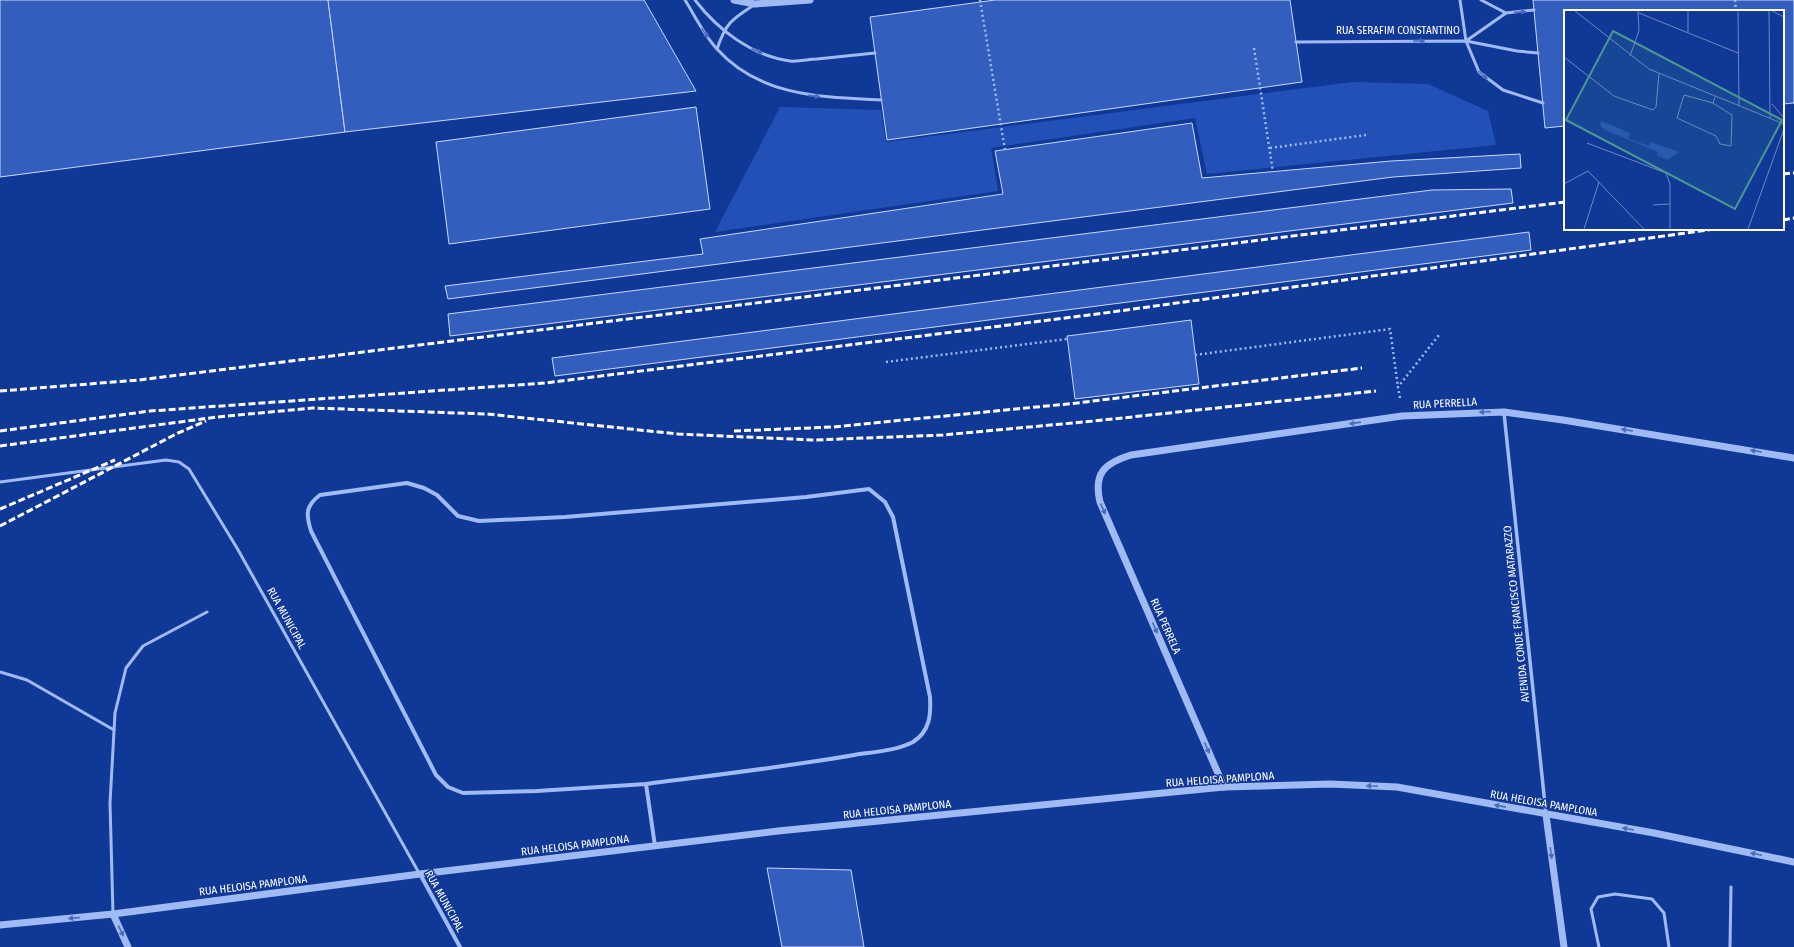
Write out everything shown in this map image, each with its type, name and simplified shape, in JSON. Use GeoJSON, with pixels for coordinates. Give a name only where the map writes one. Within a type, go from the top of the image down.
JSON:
{"type":"FeatureCollection","features":[{"type":"Feature","properties":{"kind":"street"},"geometry":{"type":"LineString","coordinates":[[734,0],[755,4],[810,0]]}},
{"type":"Feature","properties":{"kind":"street","name":"RUA PERRELLA"},"geometry":{"type":"LineString","coordinates":[[1101,472],[1108,464],[1131,455],[1402,416],[1504,412],[1794,458]]}},
{"type":"Feature","properties":{"kind":"street","name":"AVENIDA CONDE FRANCISCO MATARAZZO"},"geometry":{"type":"LineString","coordinates":[[1504,412],[1546,815]]}},
{"type":"Feature","properties":{"kind":"street","name":"RUA PERRELA"},"geometry":{"type":"LineString","coordinates":[[1101,472],[1097,491],[1100,502],[1224,787]]}},
{"type":"Feature","properties":{"kind":"street"},"geometry":{"type":"LineString","coordinates":[[407,483],[424,488],[437,495],[458,516],[479,521],[565,517],[806,497],[869,489],[885,502],[893,517],[930,697],[931,716],[927,729],[913,742],[896,748],[832,759],[646,784],[537,792],[463,794],[448,786],[436,775],[311,531],[308,512],[310,503],[320,495],[407,483]]}},
{"type":"Feature","properties":{"kind":"street"},"geometry":{"type":"LineString","coordinates":[[646,784],[655,846]]}},
{"type":"Feature","properties":{"kind":"street","name":"RUA HELOISA PAMPLONA"},"geometry":{"type":"LineString","coordinates":[[0,925],[113,914],[420,874],[778,831],[1224,787],[1330,784],[1397,787],[1546,815],[1654,833],[1794,862]]}},
{"type":"Feature","properties":{"kind":"street"},"geometry":{"type":"LineString","coordinates":[[1546,815],[1564,947]]}},
{"type":"Feature","properties":{"kind":"street","name":"RUA MUNICIPAL"},"geometry":{"type":"LineString","coordinates":[[420,874],[460,947]]}},
{"type":"Feature","properties":{"kind":"street"},"geometry":{"type":"LineString","coordinates":[[113,914],[128,947]]}},
{"type":"Feature","properties":{"kind":"lane"},"geometry":{"type":"LineString","coordinates":[[685,0],[717,49],[738,68],[767,84],[798,94],[881,100]]}},
{"type":"Feature","properties":{"kind":"lane"},"geometry":{"type":"LineString","coordinates":[[695,0],[708,17],[724,30],[754,50],[773,57],[791,61],[875,53]]}},
{"type":"Feature","properties":{"kind":"lane"},"geometry":{"type":"LineString","coordinates":[[1460,0],[1466,41]]}},
{"type":"Feature","properties":{"kind":"lane"},"geometry":{"type":"LineString","coordinates":[[1481,0],[1506,13]]}},
{"type":"Feature","properties":{"kind":"lane"},"geometry":{"type":"LineString","coordinates":[[717,49],[724,30],[736,17],[755,4]]}},
{"type":"Feature","properties":{"kind":"lane"},"geometry":{"type":"LineString","coordinates":[[1466,41],[1506,13],[1534,10]]}},
{"type":"Feature","properties":{"kind":"lane"},"geometry":{"type":"LineString","coordinates":[[1466,41],[1517,51],[1538,53]]}},
{"type":"Feature","properties":{"kind":"lane","name":"RUA SERAFIM CONSTANTINO"},"geometry":{"type":"LineString","coordinates":[[1296,42],[1466,41],[1479,72],[1503,90],[1543,103]]}},
{"type":"Feature","properties":{"kind":"lane","name":"RUA MUNICIPAL"},"geometry":{"type":"LineString","coordinates":[[0,482],[166,460],[179,462],[189,469],[237,548],[420,874]]}},
{"type":"Feature","properties":{"kind":"lane"},"geometry":{"type":"LineString","coordinates":[[113,914],[110,803],[115,713],[126,668],[142,646],[207,612]]}},
{"type":"Feature","properties":{"kind":"lane"},"geometry":{"type":"LineString","coordinates":[[0,672],[27,680],[114,730]]}},
{"type":"Feature","properties":{"kind":"lane"},"geometry":{"type":"LineString","coordinates":[[1730,947],[1731,887]]}},
{"type":"Feature","properties":{"kind":"lane"},"geometry":{"type":"LineString","coordinates":[[1599,947],[1591,909],[1598,897],[1616,894],[1652,899],[1656,902],[1664,913],[1668,947]]}},
{"type":"Feature","properties":{"kind":"path"},"geometry":{"type":"LineString","coordinates":[[980,0],[1005,150]]}},
{"type":"Feature","properties":{"kind":"path"},"geometry":{"type":"LineString","coordinates":[[1735,0],[1736,10]]}},
{"type":"Feature","properties":{"kind":"path"},"geometry":{"type":"LineString","coordinates":[[1254,48],[1273,172]]}},
{"type":"Feature","properties":{"kind":"path"},"geometry":{"type":"LineString","coordinates":[[1270,148],[1366,135]]}},
{"type":"Feature","properties":{"kind":"path"},"geometry":{"type":"LineString","coordinates":[[1195,355],[1390,329],[1402,416]]}},
{"type":"Feature","properties":{"kind":"path"},"geometry":{"type":"LineString","coordinates":[[1398,387],[1439,335]]}},
{"type":"Feature","properties":{"kind":"path"},"geometry":{"type":"LineString","coordinates":[[886,362],[1067,338]]}},
{"type":"Feature","properties":{"kind":"shaded area"},"geometry":{"type":"Polygon","coordinates":[[[1352,82],[1428,84],[1488,111],[1496,145],[1207,174],[1195,118],[991,148],[998,191],[715,232],[780,107],[881,110],[886,142],[1352,82]]]}},
{"type":"Feature","properties":{"kind":"building"},"geometry":{"type":"Polygon","coordinates":[[[0,0],[328,0],[345,132],[0,177],[0,0]]]}},
{"type":"Feature","properties":{"kind":"building"},"geometry":{"type":"Polygon","coordinates":[[[328,0],[644,0],[696,91],[345,132],[328,0]]]}},
{"type":"Feature","properties":{"kind":"building"},"geometry":{"type":"Polygon","coordinates":[[[995,0],[1290,0],[1302,82],[887,140],[870,17],[995,0]]]}},
{"type":"Feature","properties":{"kind":"building"},"geometry":{"type":"Polygon","coordinates":[[[1533,0],[1794,0],[1794,103],[1784,104],[1784,10],[1564,10],[1564,126],[1545,128],[1533,0]]]}},
{"type":"Feature","properties":{"kind":"building"},"geometry":{"type":"Polygon","coordinates":[[[696,107],[710,209],[449,244],[436,142],[696,107]]]}},
{"type":"Feature","properties":{"kind":"building"},"geometry":{"type":"Polygon","coordinates":[[[1192,123],[1202,178],[1391,161],[1520,154],[1521,168],[1393,177],[448,299],[445,286],[703,254],[700,239],[1003,194],[995,151],[1192,123]]]}},
{"type":"Feature","properties":{"kind":"building"},"geometry":{"type":"Polygon","coordinates":[[[1511,189],[1513,203],[450,336],[448,314],[1432,190],[1511,189]]]}},
{"type":"Feature","properties":{"kind":"building"},"geometry":{"type":"Polygon","coordinates":[[[1529,232],[1531,250],[555,376],[552,358],[1529,232]]]}},
{"type":"Feature","properties":{"kind":"building"},"geometry":{"type":"Polygon","coordinates":[[[1191,320],[1199,384],[1075,399],[1067,336],[1191,320]]]}},
{"type":"Feature","properties":{"kind":"building"},"geometry":{"type":"Polygon","coordinates":[[[767,868],[851,870],[864,947],[782,947],[767,868]]]}},
{"type":"Feature","properties":{"kind":"railway"},"geometry":{"type":"LineString","coordinates":[[1784,174],[1794,173]]}},
{"type":"Feature","properties":{"kind":"railway"},"geometry":{"type":"LineString","coordinates":[[0,391],[139,380],[1564,202]]}},
{"type":"Feature","properties":{"kind":"railway"},"geometry":{"type":"LineString","coordinates":[[1784,220],[1794,218]]}},
{"type":"Feature","properties":{"kind":"railway"},"geometry":{"type":"LineString","coordinates":[[0,431],[150,411],[545,383],[1097,314],[1708,230]]}},
{"type":"Feature","properties":{"kind":"railway"},"geometry":{"type":"LineString","coordinates":[[734,431],[833,427],[1077,403],[1362,368]]}},
{"type":"Feature","properties":{"kind":"railway"},"geometry":{"type":"LineString","coordinates":[[0,446],[217,417],[313,408],[487,414],[678,434],[814,440],[943,435],[1094,421],[1376,391]]}},
{"type":"Feature","properties":{"kind":"railway"},"geometry":{"type":"LineString","coordinates":[[0,526],[178,433],[206,421]]}},
{"type":"Feature","properties":{"kind":"railway"},"geometry":{"type":"LineString","coordinates":[[0,509],[115,460]]}}]}
